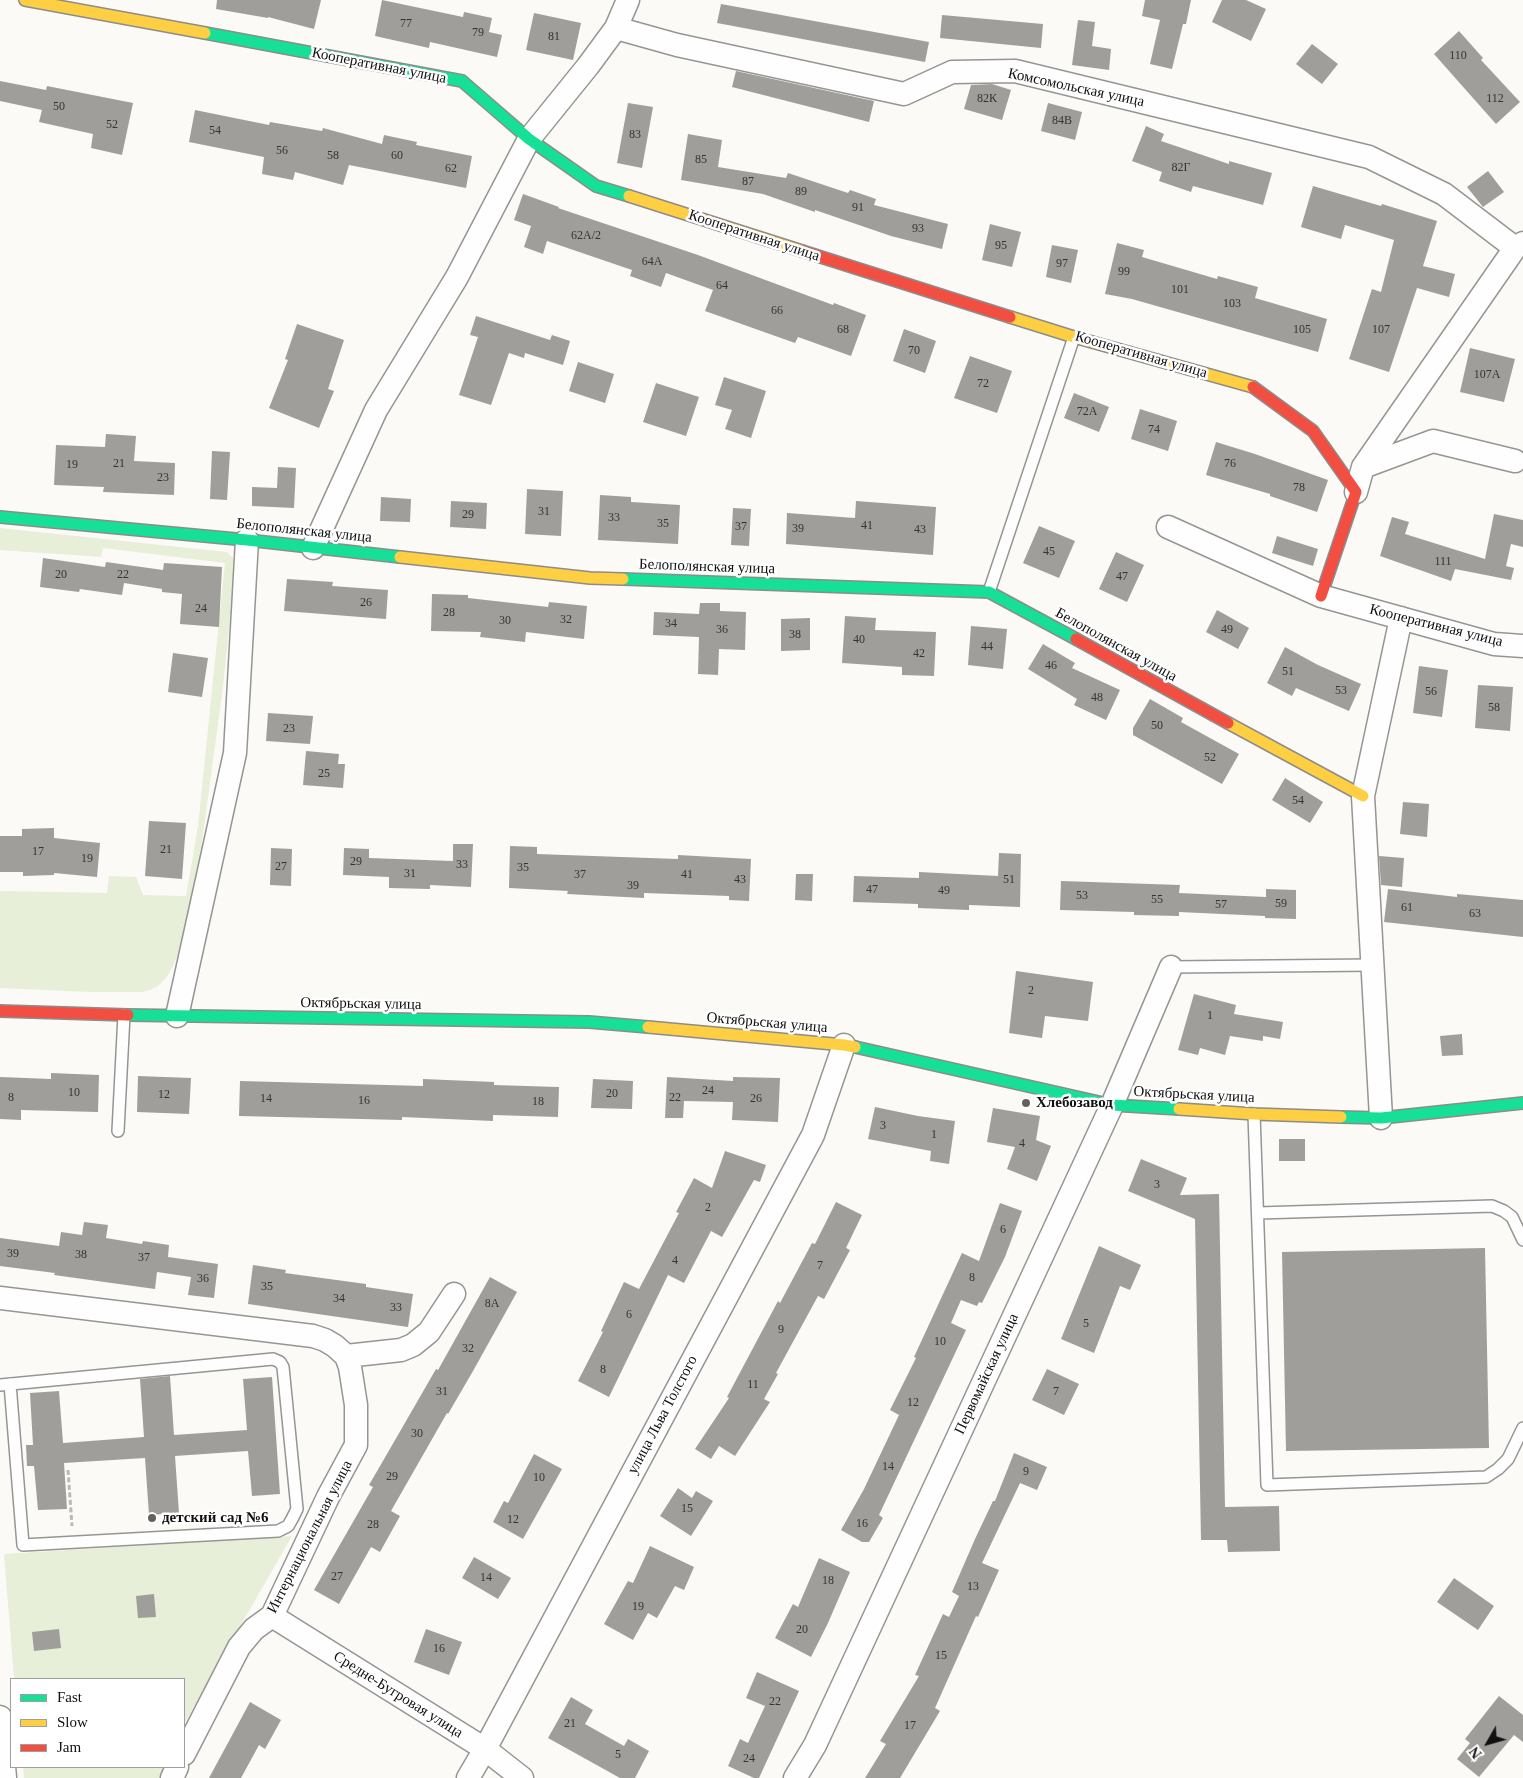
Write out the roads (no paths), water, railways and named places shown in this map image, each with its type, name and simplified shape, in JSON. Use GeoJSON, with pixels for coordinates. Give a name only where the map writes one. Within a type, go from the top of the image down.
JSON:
{"type":"FeatureCollection","features":[{"type":"Feature","properties":{"kind":"street","name":"Кооперативная улица"},"geometry":{"type":"LineString","coordinates":[[25,0],[462,81],[529,139],[596,186],[1074,337],[1254,387],[1313,431],[1356,492]]}},
{"type":"Feature","properties":{"kind":"street"},"geometry":{"type":"LineString","coordinates":[[313,548],[376,410],[457,277],[529,139],[616,28],[628,0]]}},
{"type":"Feature","properties":{"kind":"street","name":"Комсомольская улица"},"geometry":{"type":"LineString","coordinates":[[616,28],[677,45],[904,94],[952,72],[1015,71],[1369,157],[1444,194],[1519,246]]}},
{"type":"Feature","properties":{"kind":"street"},"geometry":{"type":"LineString","coordinates":[[1321,596],[1363,467],[1519,246]]}},
{"type":"Feature","properties":{"kind":"street"},"geometry":{"type":"LineString","coordinates":[[1363,467],[1433,441],[1515,461]]}},
{"type":"Feature","properties":{"kind":"street","name":"Белополянская улица"},"geometry":{"type":"LineString","coordinates":[[0,518],[247,540],[590,578],[989,592],[1363,796]]}},
{"type":"Feature","properties":{"kind":"street","name":"Кооперативная улица"},"geometry":{"type":"LineString","coordinates":[[1168,527],[1321,596],[1494,644],[1523,646]]}},
{"type":"Feature","properties":{"kind":"street"},"geometry":{"type":"LineString","coordinates":[[177,1016],[235,752],[247,540]]}},
{"type":"Feature","properties":{"kind":"street"},"geometry":{"type":"LineString","coordinates":[[1381,1118],[1363,796],[1401,618]]}},
{"type":"Feature","properties":{"kind":"street","name":"Первомайская улица"},"geometry":{"type":"LineString","coordinates":[[795,1778],[815,1745],[1112,1105],[1171,967]]}},
{"type":"Feature","properties":{"kind":"street","name":"Октябрьская улица"},"geometry":{"type":"LineString","coordinates":[[0,1011],[177,1016],[589,1022],[844,1045],[1112,1105],[1254,1114],[1381,1118],[1523,1103]]}},
{"type":"Feature","properties":{"kind":"street","name":"улица Льва Толстого"},"geometry":{"type":"LineString","coordinates":[[468,1778],[812,1135],[844,1045]]}},
{"type":"Feature","properties":{"kind":"street"},"geometry":{"type":"LineString","coordinates":[[0,1298],[313,1336],[330,1343],[346,1356],[389,1352],[413,1345],[429,1332],[454,1294]]}},
{"type":"Feature","properties":{"kind":"street","name":"Интернациональная улица"},"geometry":{"type":"LineString","coordinates":[[185,1752],[239,1647],[254,1629],[272,1616],[328,1497],[356,1445],[356,1405],[350,1367],[346,1356]]}},
{"type":"Feature","properties":{"kind":"street","name":"Средне-Бугровая улица"},"geometry":{"type":"LineString","coordinates":[[272,1616],[485,1749],[522,1778]]}},
{"type":"Feature","properties":{"kind":"street"},"geometry":{"type":"LineString","coordinates":[[0,1717],[5,1778]]}},
{"type":"Feature","properties":{"kind":"lane"},"geometry":{"type":"LineString","coordinates":[[989,592],[1074,337]]}},
{"type":"Feature","properties":{"kind":"lane"},"geometry":{"type":"LineString","coordinates":[[1171,967],[1372,965]]}},
{"type":"Feature","properties":{"kind":"lane"},"geometry":{"type":"LineString","coordinates":[[118,1132],[124,1015]]}},
{"type":"Feature","properties":{"kind":"lane"},"geometry":{"type":"LineString","coordinates":[[1254,1114],[1267,1485],[1486,1477],[1498,1470],[1508,1458],[1523,1428]]}},
{"type":"Feature","properties":{"kind":"lane"},"geometry":{"type":"LineString","coordinates":[[1258,1213],[1492,1206],[1512,1217],[1523,1240]]}},
{"type":"Feature","properties":{"kind":"lane"},"geometry":{"type":"LineString","coordinates":[[273,1359],[280,1362],[283,1367],[297,1509],[288,1526],[278,1531],[23,1545],[5,1384],[273,1359]]}},
{"type":"Feature","properties":{"kind":"place","name":"Хлебозавод"},"geometry":{"type":"Point","coordinates":[1026,1103]}},
{"type":"Feature","properties":{"kind":"place","name":"детский сад №6"},"geometry":{"type":"Point","coordinates":[152,1518]}}]}
